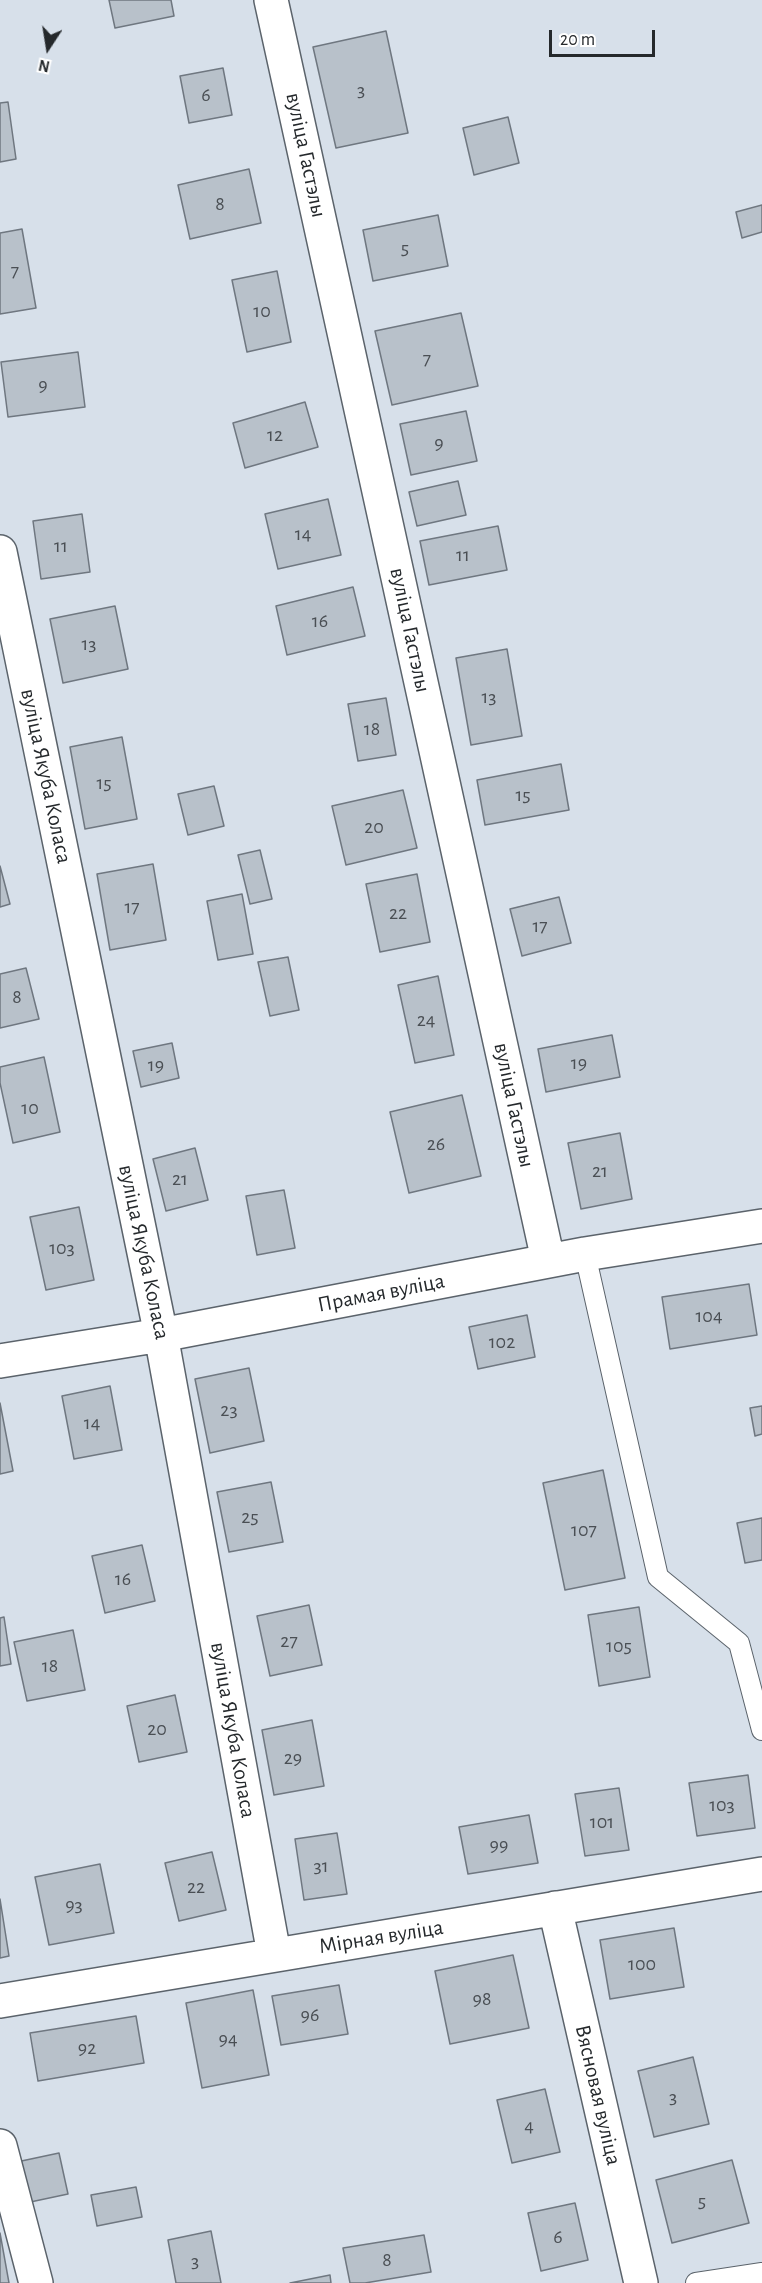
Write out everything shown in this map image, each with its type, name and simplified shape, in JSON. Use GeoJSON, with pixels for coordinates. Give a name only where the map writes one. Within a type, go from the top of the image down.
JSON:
{"type":"FeatureCollection","features":[{"type":"Feature","properties":{"kind":"street","name":"вуліца Гастэлы"},"geometry":{"type":"LineString","coordinates":[[272,0],[548,1260]]}},
{"type":"Feature","properties":{"kind":"street","name":"вуліца Якуба Коласа"},"geometry":{"type":"LineString","coordinates":[[0,552],[161,1335],[274,1954]]}},
{"type":"Feature","properties":{"kind":"street","name":"Прамая вуліца"},"geometry":{"type":"LineString","coordinates":[[0,1360],[161,1335],[548,1260],[762,1226]]}},
{"type":"Feature","properties":{"kind":"street","name":"Мірная вуліца"},"geometry":{"type":"LineString","coordinates":[[0,2001],[762,1874]]}},
{"type":"Feature","properties":{"kind":"street","name":"Вясновая вуліца"},"geometry":{"type":"LineString","coordinates":[[555,1908],[641,2283]]}},
{"type":"Feature","properties":{"kind":"street"},"geometry":{"type":"LineString","coordinates":[[0,2146],[36,2283]]}},
{"type":"Feature","properties":{"kind":"lane"},"geometry":{"type":"LineString","coordinates":[[585,1254],[658,1577],[739,1643],[762,1730]]}},
{"type":"Feature","properties":{"kind":"lane"},"geometry":{"type":"LineString","coordinates":[[696,2283],[762,2273]]}},
{"type":"Feature","properties":{"kind":"building"},"geometry":{"type":"Polygon","coordinates":[[[109,0],[171,0],[174,16],[115,28],[109,0]]]}},
{"type":"Feature","properties":{"kind":"building"},"geometry":{"type":"Polygon","coordinates":[[[386,31],[408,133],[336,148],[313,47],[386,31]]]}},
{"type":"Feature","properties":{"kind":"building"},"geometry":{"type":"Polygon","coordinates":[[[223,68],[232,115],[189,123],[180,76],[223,68]]]}},
{"type":"Feature","properties":{"kind":"building"},"geometry":{"type":"Polygon","coordinates":[[[8,102],[16,159],[0,162],[0,103],[8,102]]]}},
{"type":"Feature","properties":{"kind":"building"},"geometry":{"type":"Polygon","coordinates":[[[508,117],[519,163],[474,175],[463,128],[508,117]]]}},
{"type":"Feature","properties":{"kind":"building"},"geometry":{"type":"Polygon","coordinates":[[[249,169],[261,223],[190,239],[178,185],[249,169]]]}},
{"type":"Feature","properties":{"kind":"building"},"geometry":{"type":"Polygon","coordinates":[[[762,205],[762,232],[742,238],[736,212],[762,205]]]}},
{"type":"Feature","properties":{"kind":"building"},"geometry":{"type":"Polygon","coordinates":[[[438,215],[448,266],[373,281],[363,230],[438,215]]]}},
{"type":"Feature","properties":{"kind":"building"},"geometry":{"type":"Polygon","coordinates":[[[22,229],[36,308],[0,314],[0,233],[22,229]]]}},
{"type":"Feature","properties":{"kind":"building"},"geometry":{"type":"Polygon","coordinates":[[[277,271],[291,342],[247,352],[232,280],[277,271]]]}},
{"type":"Feature","properties":{"kind":"building"},"geometry":{"type":"Polygon","coordinates":[[[461,313],[478,386],[392,405],[375,331],[461,313]]]}},
{"type":"Feature","properties":{"kind":"building"},"geometry":{"type":"Polygon","coordinates":[[[78,352],[85,407],[8,417],[1,362],[78,352]]]}},
{"type":"Feature","properties":{"kind":"building"},"geometry":{"type":"Polygon","coordinates":[[[305,402],[318,447],[245,468],[233,423],[305,402]]]}},
{"type":"Feature","properties":{"kind":"building"},"geometry":{"type":"Polygon","coordinates":[[[466,411],[477,461],[411,475],[400,424],[466,411]]]}},
{"type":"Feature","properties":{"kind":"building"},"geometry":{"type":"Polygon","coordinates":[[[458,481],[466,515],[417,526],[409,492],[458,481]]]}},
{"type":"Feature","properties":{"kind":"building"},"geometry":{"type":"Polygon","coordinates":[[[328,499],[341,555],[278,569],[265,514],[328,499]]]}},
{"type":"Feature","properties":{"kind":"building"},"geometry":{"type":"Polygon","coordinates":[[[82,514],[90,572],[41,579],[33,521],[82,514]]]}},
{"type":"Feature","properties":{"kind":"building"},"geometry":{"type":"Polygon","coordinates":[[[498,526],[507,570],[429,585],[420,541],[498,526]]]}},
{"type":"Feature","properties":{"kind":"building"},"geometry":{"type":"Polygon","coordinates":[[[353,587],[365,636],[287,655],[276,606],[353,587]]]}},
{"type":"Feature","properties":{"kind":"building"},"geometry":{"type":"Polygon","coordinates":[[[115,606],[128,669],[63,683],[50,619],[115,606]]]}},
{"type":"Feature","properties":{"kind":"building"},"geometry":{"type":"Polygon","coordinates":[[[507,649],[522,736],[471,745],[456,658],[507,649]]]}},
{"type":"Feature","properties":{"kind":"building"},"geometry":{"type":"Polygon","coordinates":[[[386,698],[396,755],[358,761],[348,704],[386,698]]]}},
{"type":"Feature","properties":{"kind":"building"},"geometry":{"type":"Polygon","coordinates":[[[122,737],[137,819],[85,829],[70,747],[122,737]]]}},
{"type":"Feature","properties":{"kind":"building"},"geometry":{"type":"Polygon","coordinates":[[[561,764],[569,810],[485,825],[477,780],[561,764]]]}},
{"type":"Feature","properties":{"kind":"building"},"geometry":{"type":"Polygon","coordinates":[[[214,786],[224,826],[188,835],[178,794],[214,786]]]}},
{"type":"Feature","properties":{"kind":"building"},"geometry":{"type":"Polygon","coordinates":[[[403,790],[417,848],[346,865],[332,806],[403,790]]]}},
{"type":"Feature","properties":{"kind":"building"},"geometry":{"type":"Polygon","coordinates":[[[260,850],[272,899],[250,904],[238,855],[260,850]]]}},
{"type":"Feature","properties":{"kind":"building"},"geometry":{"type":"Polygon","coordinates":[[[153,864],[166,940],[110,950],[97,874],[153,864]]]}},
{"type":"Feature","properties":{"kind":"building"},"geometry":{"type":"Polygon","coordinates":[[[0,866],[10,904],[0,907],[0,866]]]}},
{"type":"Feature","properties":{"kind":"building"},"geometry":{"type":"Polygon","coordinates":[[[417,874],[430,942],[380,952],[366,884],[417,874]]]}},
{"type":"Feature","properties":{"kind":"building"},"geometry":{"type":"Polygon","coordinates":[[[242,894],[253,954],[218,960],[207,901],[242,894]]]}},
{"type":"Feature","properties":{"kind":"building"},"geometry":{"type":"Polygon","coordinates":[[[559,897],[571,943],[522,956],[510,909],[559,897]]]}},
{"type":"Feature","properties":{"kind":"building"},"geometry":{"type":"Polygon","coordinates":[[[288,957],[299,1010],[270,1016],[258,962],[288,957]]]}},
{"type":"Feature","properties":{"kind":"building"},"geometry":{"type":"Polygon","coordinates":[[[26,968],[39,1019],[0,1028],[0,974],[26,968]]]}},
{"type":"Feature","properties":{"kind":"building"},"geometry":{"type":"Polygon","coordinates":[[[438,976],[454,1055],[415,1063],[398,985],[438,976]]]}},
{"type":"Feature","properties":{"kind":"building"},"geometry":{"type":"Polygon","coordinates":[[[612,1035],[620,1077],[546,1092],[538,1049],[612,1035]]]}},
{"type":"Feature","properties":{"kind":"building"},"geometry":{"type":"Polygon","coordinates":[[[172,1043],[179,1078],[141,1087],[133,1051],[172,1043]]]}},
{"type":"Feature","properties":{"kind":"building"},"geometry":{"type":"Polygon","coordinates":[[[44,1057],[60,1132],[13,1143],[0,1083],[0,1067],[44,1057]]]}},
{"type":"Feature","properties":{"kind":"building"},"geometry":{"type":"Polygon","coordinates":[[[462,1095],[481,1176],[409,1193],[390,1112],[462,1095]]]}},
{"type":"Feature","properties":{"kind":"building"},"geometry":{"type":"Polygon","coordinates":[[[620,1133],[632,1199],[581,1209],[568,1143],[620,1133]]]}},
{"type":"Feature","properties":{"kind":"building"},"geometry":{"type":"Polygon","coordinates":[[[195,1148],[208,1200],[166,1211],[153,1159],[195,1148]]]}},
{"type":"Feature","properties":{"kind":"building"},"geometry":{"type":"Polygon","coordinates":[[[284,1190],[295,1248],[257,1255],[246,1196],[284,1190]]]}},
{"type":"Feature","properties":{"kind":"building"},"geometry":{"type":"Polygon","coordinates":[[[79,1207],[94,1280],[46,1290],[30,1217],[79,1207]]]}},
{"type":"Feature","properties":{"kind":"building"},"geometry":{"type":"Polygon","coordinates":[[[749,1284],[757,1335],[670,1349],[662,1297],[749,1284]]]}},
{"type":"Feature","properties":{"kind":"building"},"geometry":{"type":"Polygon","coordinates":[[[527,1315],[535,1357],[478,1369],[469,1327],[527,1315]]]}},
{"type":"Feature","properties":{"kind":"building"},"geometry":{"type":"Polygon","coordinates":[[[249,1368],[264,1441],[210,1453],[195,1379],[249,1368]]]}},
{"type":"Feature","properties":{"kind":"building"},"geometry":{"type":"Polygon","coordinates":[[[110,1386],[122,1450],[74,1459],[62,1396],[110,1386]]]}},
{"type":"Feature","properties":{"kind":"building"},"geometry":{"type":"Polygon","coordinates":[[[0,1403],[13,1471],[0,1474],[0,1403]]]}},
{"type":"Feature","properties":{"kind":"building"},"geometry":{"type":"Polygon","coordinates":[[[762,1406],[762,1434],[755,1436],[750,1408],[762,1406]]]}},
{"type":"Feature","properties":{"kind":"building"},"geometry":{"type":"Polygon","coordinates":[[[603,1470],[625,1578],[565,1590],[543,1483],[603,1470]]]}},
{"type":"Feature","properties":{"kind":"building"},"geometry":{"type":"Polygon","coordinates":[[[271,1482],[283,1542],[229,1552],[217,1492],[271,1482]]]}},
{"type":"Feature","properties":{"kind":"building"},"geometry":{"type":"Polygon","coordinates":[[[762,1518],[762,1560],[745,1563],[737,1523],[762,1518]]]}},
{"type":"Feature","properties":{"kind":"building"},"geometry":{"type":"Polygon","coordinates":[[[142,1545],[155,1601],[105,1613],[92,1556],[142,1545]]]}},
{"type":"Feature","properties":{"kind":"building"},"geometry":{"type":"Polygon","coordinates":[[[309,1605],[322,1665],[270,1676],[257,1616],[309,1605]]]}},
{"type":"Feature","properties":{"kind":"building"},"geometry":{"type":"Polygon","coordinates":[[[639,1607],[650,1677],[599,1686],[588,1615],[639,1607]]]}},
{"type":"Feature","properties":{"kind":"building"},"geometry":{"type":"Polygon","coordinates":[[[4,1617],[11,1664],[0,1666],[0,1618],[4,1617]]]}},
{"type":"Feature","properties":{"kind":"building"},"geometry":{"type":"Polygon","coordinates":[[[73,1630],[85,1690],[27,1701],[14,1642],[73,1630]]]}},
{"type":"Feature","properties":{"kind":"building"},"geometry":{"type":"Polygon","coordinates":[[[175,1695],[187,1752],[139,1762],[127,1706],[175,1695]]]}},
{"type":"Feature","properties":{"kind":"building"},"geometry":{"type":"Polygon","coordinates":[[[312,1720],[324,1786],[274,1795],[262,1730],[312,1720]]]}},
{"type":"Feature","properties":{"kind":"building"},"geometry":{"type":"Polygon","coordinates":[[[748,1775],[755,1828],[697,1836],[689,1783],[748,1775]]]}},
{"type":"Feature","properties":{"kind":"building"},"geometry":{"type":"Polygon","coordinates":[[[619,1788],[629,1850],[585,1856],[575,1794],[619,1788]]]}},
{"type":"Feature","properties":{"kind":"building"},"geometry":{"type":"Polygon","coordinates":[[[529,1815],[538,1863],[468,1874],[459,1827],[529,1815]]]}},
{"type":"Feature","properties":{"kind":"building"},"geometry":{"type":"Polygon","coordinates":[[[337,1833],[347,1894],[304,1900],[295,1839],[337,1833]]]}},
{"type":"Feature","properties":{"kind":"building"},"geometry":{"type":"Polygon","coordinates":[[[212,1852],[226,1910],[179,1921],[165,1863],[212,1852]]]}},
{"type":"Feature","properties":{"kind":"building"},"geometry":{"type":"Polygon","coordinates":[[[100,1864],[114,1933],[49,1945],[35,1877],[100,1864]]]}},
{"type":"Feature","properties":{"kind":"building"},"geometry":{"type":"Polygon","coordinates":[[[0,1899],[9,1956],[0,1958],[0,1899]]]}},
{"type":"Feature","properties":{"kind":"building"},"geometry":{"type":"Polygon","coordinates":[[[674,1928],[684,1987],[610,1999],[600,1940],[674,1928]]]}},
{"type":"Feature","properties":{"kind":"building"},"geometry":{"type":"Polygon","coordinates":[[[513,1955],[529,2028],[450,2044],[435,1971],[513,1955]]]}},
{"type":"Feature","properties":{"kind":"building"},"geometry":{"type":"Polygon","coordinates":[[[339,1985],[348,2034],[281,2045],[272,1996],[339,1985]]]}},
{"type":"Feature","properties":{"kind":"building"},"geometry":{"type":"Polygon","coordinates":[[[253,1990],[269,2075],[202,2088],[186,2003],[253,1990]]]}},
{"type":"Feature","properties":{"kind":"building"},"geometry":{"type":"Polygon","coordinates":[[[136,2016],[144,2063],[38,2081],[30,2033],[136,2016]]]}},
{"type":"Feature","properties":{"kind":"building"},"geometry":{"type":"Polygon","coordinates":[[[693,2057],[709,2124],[654,2137],[638,2071],[693,2057]]]}},
{"type":"Feature","properties":{"kind":"building"},"geometry":{"type":"Polygon","coordinates":[[[545,2089],[560,2152],[512,2163],[497,2100],[545,2089]]]}},
{"type":"Feature","properties":{"kind":"building"},"geometry":{"type":"Polygon","coordinates":[[[59,2153],[68,2194],[21,2204],[12,2163],[59,2153]]]}},
{"type":"Feature","properties":{"kind":"building"},"geometry":{"type":"Polygon","coordinates":[[[732,2160],[749,2223],[672,2243],[656,2180],[732,2160]]]}},
{"type":"Feature","properties":{"kind":"building"},"geometry":{"type":"Polygon","coordinates":[[[136,2187],[142,2217],[97,2226],[91,2195],[136,2187]]]}},
{"type":"Feature","properties":{"kind":"building"},"geometry":{"type":"Polygon","coordinates":[[[575,2203],[588,2260],[541,2271],[528,2213],[575,2203]]]}},
{"type":"Feature","properties":{"kind":"building"},"geometry":{"type":"Polygon","coordinates":[[[211,2231],[221,2283],[176,2283],[168,2240],[211,2231]]]}},
{"type":"Feature","properties":{"kind":"building"},"geometry":{"type":"Polygon","coordinates":[[[0,2233],[9,2283],[0,2283],[0,2233]]]}},
{"type":"Feature","properties":{"kind":"building"},"geometry":{"type":"Polygon","coordinates":[[[424,2235],[431,2272],[365,2283],[350,2283],[343,2248],[424,2235]]]}},
{"type":"Feature","properties":{"kind":"building"},"geometry":{"type":"Polygon","coordinates":[[[330,2275],[331,2283],[290,2283],[330,2275]]]}}]}
